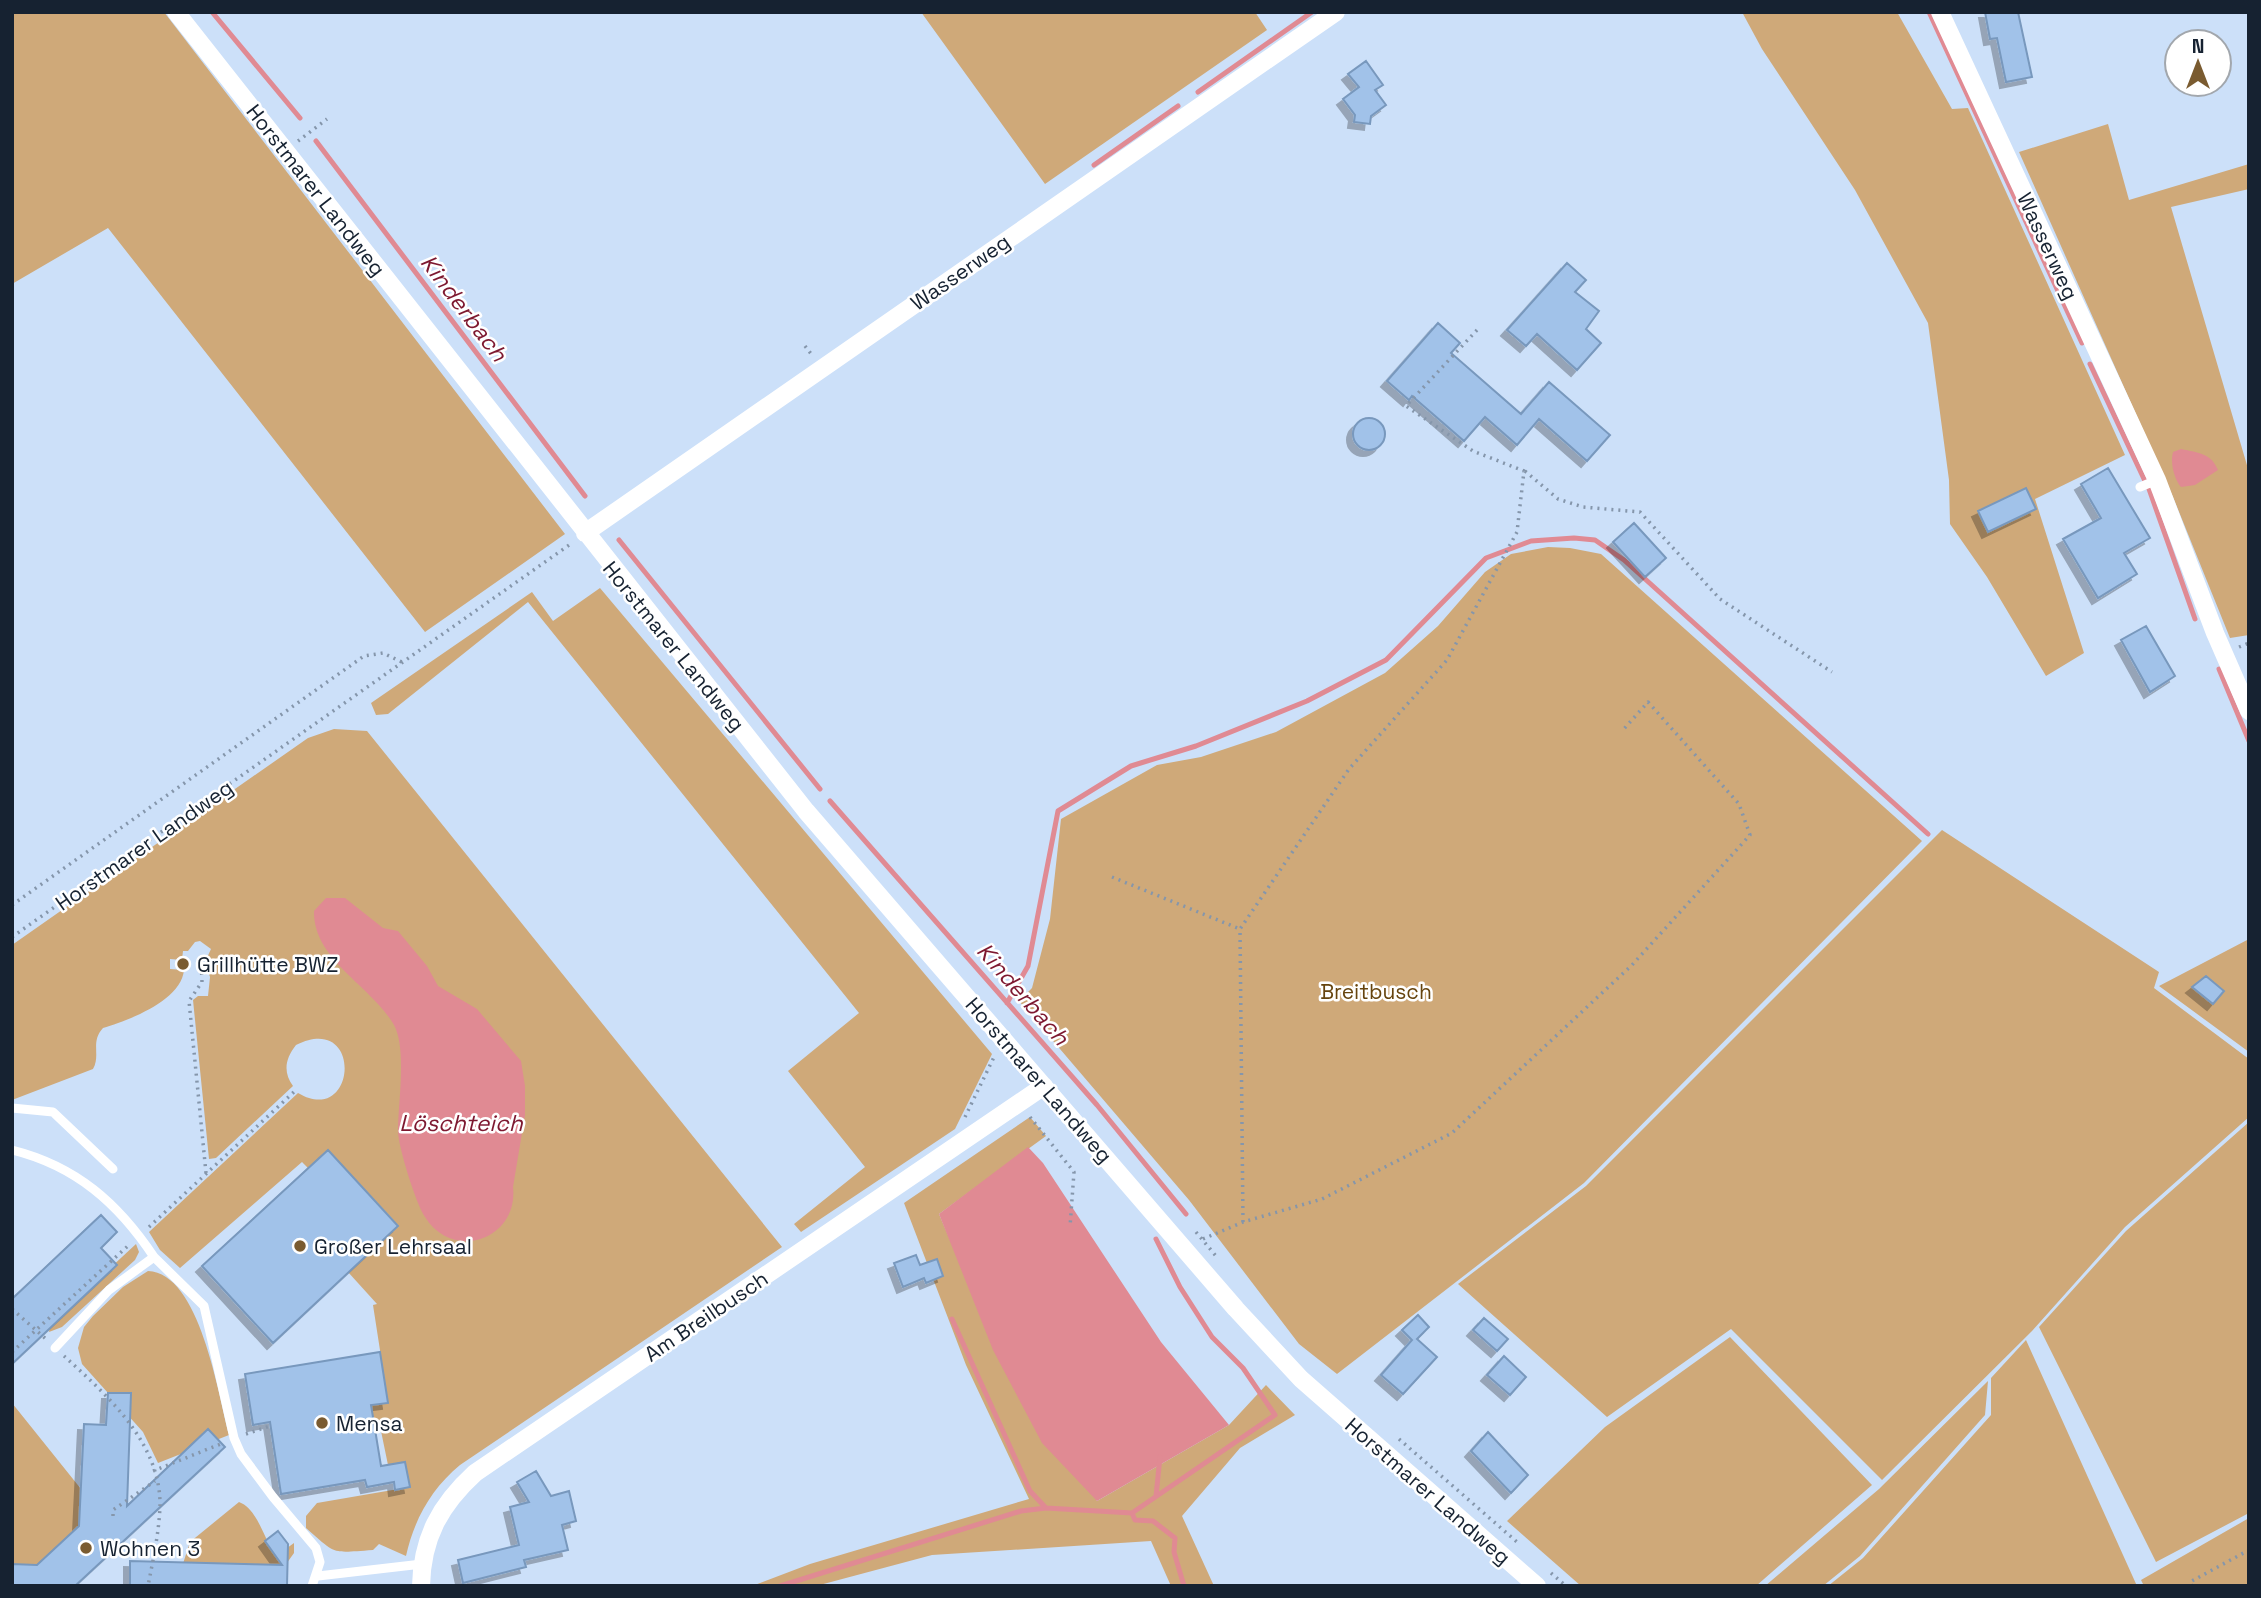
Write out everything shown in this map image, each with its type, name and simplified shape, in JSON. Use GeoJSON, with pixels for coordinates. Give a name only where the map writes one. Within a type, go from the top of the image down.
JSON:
{"type":"FeatureCollection","features":[{"type":"Feature","properties":{"kind":"street","name":"Horstmarer Landweg"},"geometry":{"type":"LineString","coordinates":[[176,12],[806,811],[1236,1309],[1301,1379],[1537,1586]]}},
{"type":"Feature","properties":{"kind":"street","name":"Wasserweg"},"geometry":{"type":"LineString","coordinates":[[585,533],[1336,12]]}},
{"type":"Feature","properties":{"kind":"street","name":"Wasserweg"},"geometry":{"type":"LineString","coordinates":[[1940,12],[2157,480],[2215,633],[2249,711]]}},
{"type":"Feature","properties":{"kind":"street","name":"Am Breilbusch"},"geometry":{"type":"LineString","coordinates":[[421,1586],[422,1564],[434,1521],[452,1495],[475,1473],[1020,1105],[1044,1086]]}},
{"type":"Feature","properties":{"kind":"lane"},"geometry":{"type":"LineString","coordinates":[[2140,487],[2157,480]]}},
{"type":"Feature","properties":{"kind":"lane"},"geometry":{"type":"LineString","coordinates":[[12,1108],[53,1111],[113,1169]]}},
{"type":"Feature","properties":{"kind":"lane"},"geometry":{"type":"LineString","coordinates":[[12,1150],[64,1167],[90,1186],[204,1306],[234,1438],[241,1454],[273,1497],[316,1548],[320,1562],[318,1576],[312,1586]]}},
{"type":"Feature","properties":{"kind":"lane"},"geometry":{"type":"LineString","coordinates":[[55,1348],[109,1290],[155,1257]]}},
{"type":"Feature","properties":{"kind":"lane"},"geometry":{"type":"LineString","coordinates":[[318,1576],[422,1564]]}},
{"type":"Feature","properties":{"kind":"path"},"geometry":{"type":"LineString","coordinates":[[285,150],[327,119]]}},
{"type":"Feature","properties":{"kind":"path"},"geometry":{"type":"LineString","coordinates":[[1477,330],[1406,406],[1472,451],[1524,471],[1558,499],[1583,507],[1640,512],[1720,599],[1832,672]]}},
{"type":"Feature","properties":{"kind":"path"},"geometry":{"type":"LineString","coordinates":[[1243,1223],[1240,929],[1349,769],[1447,660],[1517,532],[1524,471]]}},
{"type":"Feature","properties":{"kind":"path","name":"Horstmarer Landweg"},"geometry":{"type":"LineString","coordinates":[[12,937],[585,533]]}},
{"type":"Feature","properties":{"kind":"path"},"geometry":{"type":"LineString","coordinates":[[12,905],[363,656],[383,653],[404,663]]}},
{"type":"Feature","properties":{"kind":"path"},"geometry":{"type":"LineString","coordinates":[[1203,1240],[1243,1223],[1322,1199],[1452,1133],[1632,965],[1750,835],[1739,804],[1648,702],[1623,730]]}},
{"type":"Feature","properties":{"kind":"path"},"geometry":{"type":"LineString","coordinates":[[1112,877],[1240,929]]}},
{"type":"Feature","properties":{"kind":"path"},"geometry":{"type":"LineString","coordinates":[[201,959],[204,975],[189,1002],[206,1173]]}},
{"type":"Feature","properties":{"kind":"path"},"geometry":{"type":"LineString","coordinates":[[958,1146],[958,1130],[1001,1037]]}},
{"type":"Feature","properties":{"kind":"path"},"geometry":{"type":"LineString","coordinates":[[12,1352],[296,1090]]}},
{"type":"Feature","properties":{"kind":"path"},"geometry":{"type":"LineString","coordinates":[[1020,1105],[1074,1172],[1070,1227]]}},
{"type":"Feature","properties":{"kind":"path"},"geometry":{"type":"LineString","coordinates":[[1194,1230],[1219,1259]]}},
{"type":"Feature","properties":{"kind":"path"},"geometry":{"type":"LineString","coordinates":[[12,1309],[90,1380],[132,1426],[150,1457],[160,1503],[148,1586]]}},
{"type":"Feature","properties":{"kind":"path"},"geometry":{"type":"LineString","coordinates":[[153,1471],[270,1426]]}},
{"type":"Feature","properties":{"kind":"path"},"geometry":{"type":"LineString","coordinates":[[1392,1433],[1518,1543]]}},
{"type":"Feature","properties":{"kind":"path"},"geometry":{"type":"LineString","coordinates":[[113,1516],[113,1510],[155,1481]]}},
{"type":"Feature","properties":{"kind":"path"},"geometry":{"type":"LineString","coordinates":[[2192,1586],[2190,1582],[2249,1550]]}},
{"type":"Feature","properties":{"kind":"path"},"geometry":{"type":"LineString","coordinates":[[1546,1569],[1566,1586]]}},
{"type":"Feature","properties":{"kind":"green space"},"geometry":{"type":"Polygon","coordinates":[[[12,12],[164,12],[565,534],[425,632],[108,228],[12,284],[12,12]]]}},
{"type":"Feature","properties":{"kind":"green space"},"geometry":{"type":"Polygon","coordinates":[[[921,12],[1255,12],[1267,30],[1045,184],[921,12]]]}},
{"type":"Feature","properties":{"kind":"green space"},"geometry":{"type":"Polygon","coordinates":[[[1742,12],[1897,12],[1952,109],[1968,108],[2125,455],[2035,499],[2084,653],[2046,676],[1987,577],[1950,524],[1949,480],[1928,323],[1855,190],[1762,49],[1742,12]]]}},
{"type":"Feature","properties":{"kind":"green space"},"geometry":{"type":"Polygon","coordinates":[[[2108,124],[2129,200],[2249,164],[2249,189],[2171,207],[2249,472],[2249,635],[2230,638],[2173,497],[2019,152],[2108,124]]]}},
{"type":"Feature","properties":{"kind":"green space","name":"Breitbusch"},"geometry":{"type":"Polygon","coordinates":[[[1548,547],[1601,554],[1922,841],[1584,1183],[1337,1374],[1299,1344],[1189,1200],[1019,1001],[1032,988],[1050,919],[1061,819],[1157,765],[1201,757],[1276,732],[1385,673],[1438,626],[1485,572],[1511,554],[1548,547]]]}},
{"type":"Feature","properties":{"kind":"green space"},"geometry":{"type":"Polygon","coordinates":[[[600,588],[992,1054],[955,1129],[801,1232],[794,1224],[865,1167],[788,1071],[859,1013],[528,602],[388,714],[376,715],[371,703],[532,592],[553,621],[600,588]]]}},
{"type":"Feature","properties":{"kind":"green space"},"geometry":{"type":"Polygon","coordinates":[[[334,729],[367,731],[782,1247],[460,1465],[440,1484],[425,1506],[406,1556],[379,1544],[373,1550],[335,1550],[306,1528],[306,1516],[317,1503],[410,1487],[405,1462],[388,1465],[381,1431],[376,1432],[371,1405],[388,1402],[373,1305],[377,1304],[348,1272],[398,1225],[328,1150],[308,1168],[302,1162],[180,1268],[160,1250],[149,1232],[298,1093],[318,1100],[332,1095],[341,1084],[345,1069],[342,1054],[333,1043],[318,1039],[296,1045],[289,1055],[287,1065],[293,1086],[216,1158],[209,1159],[193,1000],[198,996],[208,996],[210,977],[205,962],[211,949],[200,941],[195,942],[188,951],[183,951],[182,960],[170,959],[170,969],[184,970],[181,981],[164,1000],[126,1020],[103,1028],[97,1038],[93,1069],[12,1100],[12,945],[308,738],[334,729]]]}},
{"type":"Feature","properties":{"kind":"green space"},"geometry":{"type":"Polygon","coordinates":[[[1942,830],[2159,972],[2154,988],[2249,1059],[2249,1117],[2125,1227],[2032,1331],[1882,1480],[1731,1329],[1607,1417],[1458,1284],[1586,1186],[1942,830]]]}},
{"type":"Feature","properties":{"kind":"green space"},"geometry":{"type":"Polygon","coordinates":[[[2249,939],[2249,1052],[2159,986],[2249,939]]]}},
{"type":"Feature","properties":{"kind":"green space"},"geometry":{"type":"Polygon","coordinates":[[[1030,1117],[1046,1136],[939,1214],[962,1268],[1097,1501],[1229,1425],[1266,1385],[1295,1415],[1240,1448],[1182,1516],[1214,1586],[1171,1586],[1151,1541],[932,1555],[816,1586],[752,1586],[810,1564],[1029,1499],[966,1365],[904,1203],[1030,1117]]]}},
{"type":"Feature","properties":{"kind":"green space"},"geometry":{"type":"Polygon","coordinates":[[[2249,1122],[2249,1513],[2156,1562],[2039,1327],[2126,1231],[2249,1122]]]}},
{"type":"Feature","properties":{"kind":"green space"},"geometry":{"type":"Polygon","coordinates":[[[136,1244],[139,1252],[135,1260],[62,1327],[49,1332],[51,1323],[136,1244]]]}},
{"type":"Feature","properties":{"kind":"green space"},"geometry":{"type":"Polygon","coordinates":[[[148,1271],[166,1277],[181,1292],[194,1313],[204,1338],[229,1435],[158,1463],[143,1432],[82,1364],[78,1348],[84,1327],[93,1316],[123,1287],[148,1271]]]}},
{"type":"Feature","properties":{"kind":"green space"},"geometry":{"type":"Polygon","coordinates":[[[1730,1337],[1872,1485],[1756,1586],[1581,1586],[1507,1521],[1605,1427],[1730,1337]]]}},
{"type":"Feature","properties":{"kind":"green space"},"geometry":{"type":"Polygon","coordinates":[[[2026,1340],[2137,1586],[1828,1586],[1863,1558],[1991,1415],[1991,1378],[2026,1340]]]}},
{"type":"Feature","properties":{"kind":"green space"},"geometry":{"type":"Polygon","coordinates":[[[1988,1381],[1985,1415],[1860,1556],[1823,1586],[1765,1586],[1879,1489],[1988,1381]]]}},
{"type":"Feature","properties":{"kind":"green space"},"geometry":{"type":"Polygon","coordinates":[[[12,1403],[81,1489],[79,1526],[37,1565],[12,1564],[12,1403]]]}},
{"type":"Feature","properties":{"kind":"green space"},"geometry":{"type":"Polygon","coordinates":[[[239,1502],[256,1518],[276,1556],[294,1543],[294,1553],[284,1567],[179,1576],[190,1542],[239,1502]]]}},
{"type":"Feature","properties":{"kind":"green space"},"geometry":{"type":"Polygon","coordinates":[[[2249,1518],[2249,1586],[2144,1586],[2141,1580],[2249,1518]]]}},
{"type":"Feature","properties":{"kind":"water"},"geometry":{"type":"Polygon","coordinates":[[[2181,449],[2208,457],[2218,470],[2195,485],[2181,487],[2172,461],[2173,452],[2181,449]]]}},
{"type":"Feature","properties":{"kind":"water","name":"Löschteich"},"geometry":{"type":"Polygon","coordinates":[[[326,898],[345,898],[383,928],[398,931],[427,966],[438,986],[477,1009],[521,1061],[525,1086],[525,1115],[512,1205],[506,1220],[495,1231],[482,1238],[467,1241],[452,1239],[437,1231],[421,1210],[408,1175],[398,1131],[401,1062],[398,1035],[384,1011],[345,972],[323,944],[316,928],[314,911],[326,898]]]}},
{"type":"Feature","properties":{"kind":"water"},"geometry":{"type":"Polygon","coordinates":[[[1028,1147],[1043,1163],[1161,1342],[1229,1425],[1097,1501],[1042,1443],[993,1350],[939,1214],[1028,1147]]]}},
{"type":"Feature","properties":{"kind":"building"},"geometry":{"type":"Polygon","coordinates":[[[1985,12],[2018,12],[2032,77],[2006,82],[1997,38],[1990,39],[1985,12]]]}},
{"type":"Feature","properties":{"kind":"building"},"geometry":{"type":"Polygon","coordinates":[[[1366,61],[1383,85],[1375,90],[1386,105],[1371,116],[1370,124],[1354,122],[1355,115],[1343,99],[1359,87],[1348,74],[1366,61]]]}},
{"type":"Feature","properties":{"kind":"building"},"geometry":{"type":"Polygon","coordinates":[[[1567,263],[1586,280],[1575,292],[1599,311],[1586,329],[1601,343],[1577,370],[1537,334],[1526,346],[1507,330],[1567,263]]]}},
{"type":"Feature","properties":{"kind":"building"},"geometry":{"type":"Polygon","coordinates":[[[1438,323],[1460,343],[1451,353],[1521,414],[1549,382],[1610,435],[1587,461],[1539,419],[1517,445],[1485,417],[1464,441],[1412,396],[1409,400],[1387,381],[1438,323]]]}},
{"type":"Feature","properties":{"kind":"building"},"geometry":{"type":"Polygon","coordinates":[[[1369,418],[1380,423],[1385,434],[1380,445],[1369,450],[1358,445],[1353,434],[1358,423],[1369,418]]]}},
{"type":"Feature","properties":{"kind":"building"},"geometry":{"type":"Polygon","coordinates":[[[2108,468],[2150,538],[2124,553],[2137,574],[2098,598],[2063,539],[2101,518],[2081,484],[2108,468]]]}},
{"type":"Feature","properties":{"kind":"building"},"geometry":{"type":"Polygon","coordinates":[[[2026,488],[2036,509],[1988,532],[1978,511],[2026,488]]]}},
{"type":"Feature","properties":{"kind":"building"},"geometry":{"type":"Polygon","coordinates":[[[1634,523],[1666,558],[1645,577],[1613,542],[1634,523]]]}},
{"type":"Feature","properties":{"kind":"building"},"geometry":{"type":"Polygon","coordinates":[[[2146,626],[2175,676],[2150,692],[2121,640],[2146,626]]]}},
{"type":"Feature","properties":{"kind":"building"},"geometry":{"type":"Polygon","coordinates":[[[2206,976],[2224,991],[2213,1004],[2192,987],[2206,976]]]}},
{"type":"Feature","properties":{"kind":"building","name":"Großer Lehrsaal"},"geometry":{"type":"Polygon","coordinates":[[[328,1150],[398,1226],[273,1343],[202,1266],[328,1150]]]}},
{"type":"Feature","properties":{"kind":"building"},"geometry":{"type":"Polygon","coordinates":[[[101,1215],[117,1232],[101,1248],[117,1265],[12,1364],[12,1299],[101,1215]]]}},
{"type":"Feature","properties":{"kind":"building"},"geometry":{"type":"Polygon","coordinates":[[[916,1255],[920,1265],[937,1259],[943,1276],[926,1283],[924,1278],[903,1287],[894,1263],[916,1255]]]}},
{"type":"Feature","properties":{"kind":"building"},"geometry":{"type":"Polygon","coordinates":[[[1418,1315],[1429,1327],[1417,1339],[1437,1357],[1403,1394],[1381,1375],[1412,1340],[1402,1330],[1418,1315]]]}},
{"type":"Feature","properties":{"kind":"building"},"geometry":{"type":"Polygon","coordinates":[[[1484,1318],[1508,1339],[1497,1351],[1473,1330],[1484,1318]]]}},
{"type":"Feature","properties":{"kind":"building","name":"Mensa"},"geometry":{"type":"Polygon","coordinates":[[[380,1352],[388,1403],[371,1405],[381,1466],[405,1462],[410,1487],[395,1490],[394,1482],[367,1487],[365,1480],[281,1494],[270,1422],[253,1425],[245,1374],[380,1352]]]}},
{"type":"Feature","properties":{"kind":"building"},"geometry":{"type":"Polygon","coordinates":[[[1504,1356],[1526,1377],[1510,1395],[1487,1375],[1504,1356]]]}},
{"type":"Feature","properties":{"kind":"building"},"geometry":{"type":"Polygon","coordinates":[[[108,1393],[131,1393],[127,1506],[208,1429],[225,1447],[75,1586],[12,1586],[12,1564],[37,1565],[79,1526],[84,1424],[106,1425],[108,1393]]]}},
{"type":"Feature","properties":{"kind":"building"},"geometry":{"type":"Polygon","coordinates":[[[1488,1432],[1528,1475],[1511,1493],[1471,1451],[1488,1432]]]}},
{"type":"Feature","properties":{"kind":"building"},"geometry":{"type":"Polygon","coordinates":[[[536,1471],[551,1496],[569,1491],[576,1521],[562,1525],[568,1550],[524,1560],[526,1567],[463,1583],[458,1560],[519,1545],[510,1507],[529,1502],[517,1482],[536,1471]]]}},
{"type":"Feature","properties":{"kind":"building"},"geometry":{"type":"Polygon","coordinates":[[[278,1531],[288,1544],[287,1586],[130,1586],[130,1561],[282,1565],[265,1541],[278,1531]]]}},
{"type":"Feature","properties":{"kind":"waterway","name":"Kinderbach"},"geometry":{"type":"LineString","coordinates":[[212,12],[300,118]]}},
{"type":"Feature","properties":{"kind":"waterway"},"geometry":{"type":"LineString","coordinates":[[1198,92],[1312,12]]}},
{"type":"Feature","properties":{"kind":"waterway"},"geometry":{"type":"LineString","coordinates":[[1929,12],[2082,343]]}},
{"type":"Feature","properties":{"kind":"waterway"},"geometry":{"type":"LineString","coordinates":[[1094,165],[1178,106]]}},
{"type":"Feature","properties":{"kind":"waterway","name":"Kinderbach"},"geometry":{"type":"LineString","coordinates":[[316,141],[585,496]]}},
{"type":"Feature","properties":{"kind":"waterway"},"geometry":{"type":"LineString","coordinates":[[2090,364],[2145,481]]}},
{"type":"Feature","properties":{"kind":"waterway"},"geometry":{"type":"LineString","coordinates":[[2149,489],[2195,619]]}},
{"type":"Feature","properties":{"kind":"waterway"},"geometry":{"type":"LineString","coordinates":[[1007,1003],[1028,966],[1058,811],[1131,766],[1196,746],[1307,701],[1386,660],[1486,558],[1531,541],[1574,538],[1595,540],[1624,560],[1928,834]]}},
{"type":"Feature","properties":{"kind":"waterway","name":"Kinderbach"},"geometry":{"type":"LineString","coordinates":[[619,540],[820,789]]}},
{"type":"Feature","properties":{"kind":"waterway"},"geometry":{"type":"LineString","coordinates":[[2219,669],[2249,741]]}},
{"type":"Feature","properties":{"kind":"waterway","name":"Kinderbach"},"geometry":{"type":"LineString","coordinates":[[830,801],[1097,1105],[1186,1214]]}},
{"type":"Feature","properties":{"kind":"waterway","name":"Kinderbach"},"geometry":{"type":"LineString","coordinates":[[1156,1239],[1180,1287],[1212,1337],[1243,1368],[1275,1415],[1132,1513],[1135,1520],[1153,1521],[1175,1538],[1174,1552],[1184,1586]]}},
{"type":"Feature","properties":{"kind":"waterway"},"geometry":{"type":"LineString","coordinates":[[952,1319],[1030,1491],[1046,1508]]}},
{"type":"Feature","properties":{"kind":"waterway"},"geometry":{"type":"LineString","coordinates":[[1156,1496],[1160,1457]]}},
{"type":"Feature","properties":{"kind":"waterway"},"geometry":{"type":"LineString","coordinates":[[780,1586],[1021,1511],[1046,1508],[1132,1513]]}},
{"type":"Feature","properties":{"kind":"place","name":"Grillhütte BWZ"},"geometry":{"type":"Point","coordinates":[183,964]}},
{"type":"Feature","properties":{"kind":"place","name":"Großer Lehrsaal"},"geometry":{"type":"Point","coordinates":[300,1246]}},
{"type":"Feature","properties":{"kind":"place","name":"Mensa"},"geometry":{"type":"Point","coordinates":[322,1423]}},
{"type":"Feature","properties":{"kind":"place","name":"Wohnen 3"},"geometry":{"type":"Point","coordinates":[86,1548]}}]}
